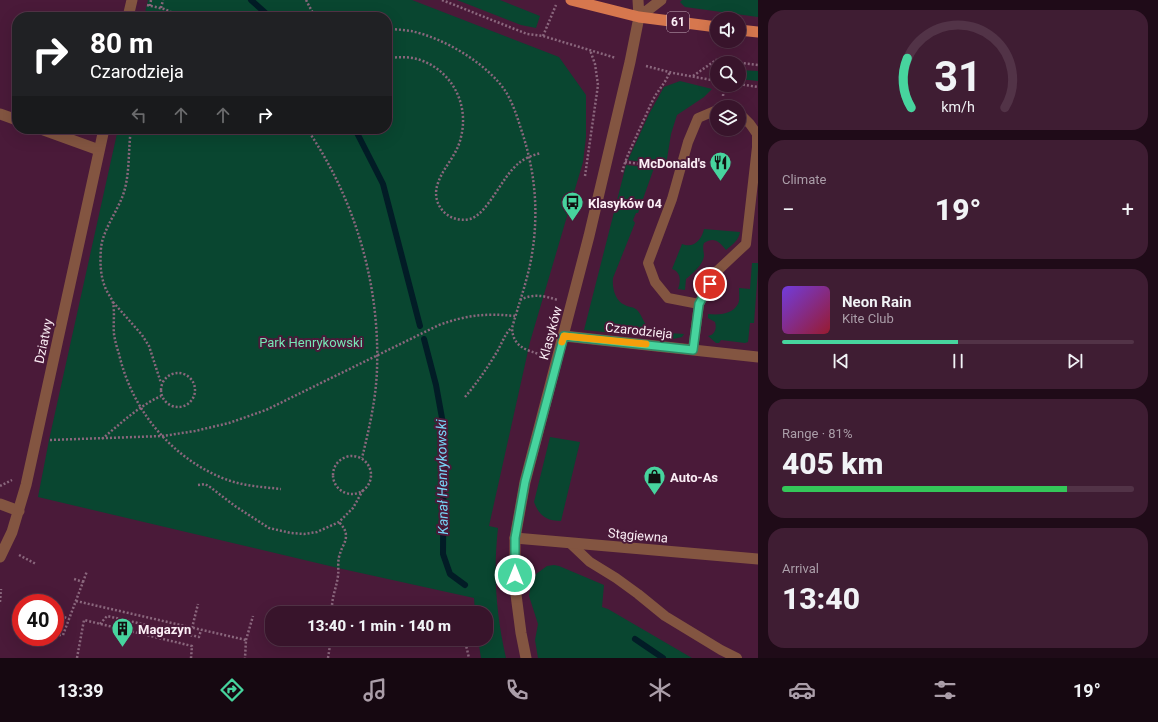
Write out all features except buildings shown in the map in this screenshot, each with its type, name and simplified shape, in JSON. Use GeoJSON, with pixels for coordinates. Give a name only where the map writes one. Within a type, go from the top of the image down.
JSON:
{"type":"FeatureCollection","features":[{"type":"Feature","properties":{"kind":"main road","name":"61"},"geometry":{"type":"LineString","coordinates":[[571,0],[639,17],[710,26]]}},
{"type":"Feature","properties":{"kind":"main road"},"geometry":{"type":"LineString","coordinates":[[746,31],[758,32]]}},
{"type":"Feature","properties":{"kind":"street"},"geometry":{"type":"LineString","coordinates":[[129,12],[132,0]]}},
{"type":"Feature","properties":{"kind":"street","name":"Klasyków"},"geometry":{"type":"LineString","coordinates":[[526,658],[521,634],[515,587],[515,538],[525,482],[590,236],[630,62],[639,17],[638,0]]}},
{"type":"Feature","properties":{"kind":"street"},"geometry":{"type":"LineString","coordinates":[[639,17],[662,0]]}},
{"type":"Feature","properties":{"kind":"street"},"geometry":{"type":"LineString","coordinates":[[0,114],[12,118]]}},
{"type":"Feature","properties":{"kind":"street"},"geometry":{"type":"LineString","coordinates":[[55,134],[99,150]]}},
{"type":"Feature","properties":{"kind":"street","name":"Dziatwy"},"geometry":{"type":"LineString","coordinates":[[0,557],[12,532],[26,485],[103,134]]}},
{"type":"Feature","properties":{"kind":"street","name":"Czarodzieja"},"geometry":{"type":"LineString","coordinates":[[564,336],[758,357]]}},
{"type":"Feature","properties":{"kind":"street"},"geometry":{"type":"LineString","coordinates":[[0,504],[19,511]]}},
{"type":"Feature","properties":{"kind":"street","name":"Stągiewna"},"geometry":{"type":"LineString","coordinates":[[515,538],[758,559]]}},
{"type":"Feature","properties":{"kind":"lane"},"geometry":{"type":"LineString","coordinates":[[699,304],[668,298],[655,282],[648,263],[672,199],[688,142],[698,118],[710,113]]}},
{"type":"Feature","properties":{"kind":"lane"},"geometry":{"type":"LineString","coordinates":[[693,350],[699,304],[715,273],[746,244],[757,147],[757,134],[746,120]]}},
{"type":"Feature","properties":{"kind":"lane"},"geometry":{"type":"LineString","coordinates":[[570,543],[590,562],[627,586],[665,616],[737,658]]}},
{"type":"Feature","properties":{"kind":"path"},"geometry":{"type":"LineString","coordinates":[[151,0],[150,6],[171,12]]}},
{"type":"Feature","properties":{"kind":"path"},"geometry":{"type":"LineString","coordinates":[[161,8],[163,0]]}},
{"type":"Feature","properties":{"kind":"path"},"geometry":{"type":"LineString","coordinates":[[306,0],[312,12]]}},
{"type":"Feature","properties":{"kind":"path"},"geometry":{"type":"LineString","coordinates":[[442,0],[527,34],[543,36],[630,62],[670,72],[710,79]]}},
{"type":"Feature","properties":{"kind":"path"},"geometry":{"type":"LineString","coordinates":[[543,36],[558,0]]}},
{"type":"Feature","properties":{"kind":"path"},"geometry":{"type":"LineString","coordinates":[[392,29],[410,31],[434,38],[460,52],[487,71],[498,82],[513,104],[529,157],[535,185],[536,207],[532,254],[512,328],[512,335],[520,346],[528,351],[545,355]]}},
{"type":"Feature","properties":{"kind":"path"},"geometry":{"type":"LineString","coordinates":[[392,58],[410,57],[423,60],[441,71],[449,79],[461,99],[464,123],[461,137],[453,158],[438,183],[436,195],[437,204],[443,212],[452,218],[462,220],[472,218],[480,214],[509,173],[520,162],[541,153]]}},
{"type":"Feature","properties":{"kind":"path"},"geometry":{"type":"LineString","coordinates":[[692,76],[716,60],[758,65]]}},
{"type":"Feature","properties":{"kind":"path"},"geometry":{"type":"LineString","coordinates":[[621,177],[625,162],[652,101],[670,72]]}},
{"type":"Feature","properties":{"kind":"path"},"geometry":{"type":"LineString","coordinates":[[746,85],[758,87]]}},
{"type":"Feature","properties":{"kind":"path"},"geometry":{"type":"LineString","coordinates":[[131,134],[127,181],[101,246],[101,275],[113,302],[134,324],[142,335],[148,346],[162,383]]}},
{"type":"Feature","properties":{"kind":"path"},"geometry":{"type":"LineString","coordinates":[[310,134],[337,178],[348,204],[357,230],[370,281],[377,331],[377,355],[374,401],[362,458]]}},
{"type":"Feature","properties":{"kind":"path"},"geometry":{"type":"LineString","coordinates":[[625,162],[680,168]]}},
{"type":"Feature","properties":{"kind":"path"},"geometry":{"type":"LineString","coordinates":[[520,300],[533,295],[559,300]]}},
{"type":"Feature","properties":{"kind":"path"},"geometry":{"type":"LineString","coordinates":[[113,302],[114,335],[119,356],[132,393],[140,408],[163,436],[177,451],[189,460],[220,477],[243,484],[281,489]]}},
{"type":"Feature","properties":{"kind":"path"},"geometry":{"type":"LineString","coordinates":[[47,440],[163,436],[195,431],[229,423],[266,410],[439,325],[472,315],[492,314],[515,316]]}},
{"type":"Feature","properties":{"kind":"path"},"geometry":{"type":"LineString","coordinates":[[465,397],[487,368],[502,344],[506,332],[512,328]]}},
{"type":"Feature","properties":{"kind":"path"},"geometry":{"type":"LineString","coordinates":[[177,372],[184,374],[190,377],[194,383],[194,397],[190,403],[184,406],[177,408],[171,406],[165,402],[161,396],[160,390],[162,383],[165,378],[171,374],[177,372]]}},
{"type":"Feature","properties":{"kind":"path"},"geometry":{"type":"LineString","coordinates":[[102,439],[140,408],[161,396]]}},
{"type":"Feature","properties":{"kind":"path"},"geometry":{"type":"LineString","coordinates":[[198,485],[205,484],[222,497],[270,528],[277,531],[304,534],[316,532],[339,522],[354,508],[368,484],[371,477],[370,470],[367,463],[362,458],[348,456],[342,459],[337,464],[334,471],[336,485],[342,491],[349,494],[364,490]]}},
{"type":"Feature","properties":{"kind":"path"},"geometry":{"type":"LineString","coordinates":[[332,606],[334,589],[338,576],[339,555],[346,536],[345,529],[339,522]]}},
{"type":"Feature","properties":{"kind":"path"},"geometry":{"type":"LineString","coordinates":[[16,554],[36,564]]}},
{"type":"Feature","properties":{"kind":"path"},"geometry":{"type":"LineString","coordinates":[[64,632],[87,571]]}},
{"type":"Feature","properties":{"kind":"path"},"geometry":{"type":"LineString","coordinates":[[74,579],[83,582]]}},
{"type":"Feature","properties":{"kind":"path"},"geometry":{"type":"LineString","coordinates":[[0,602],[1,589]]}},
{"type":"Feature","properties":{"kind":"path"},"geometry":{"type":"LineString","coordinates":[[76,601],[246,640]]}},
{"type":"Feature","properties":{"kind":"path"},"geometry":{"type":"LineString","coordinates":[[192,628],[198,604]]}},
{"type":"Feature","properties":{"kind":"path"},"geometry":{"type":"LineString","coordinates":[[100,624],[107,616],[199,637],[201,630]]}},
{"type":"Feature","properties":{"kind":"path"},"geometry":{"type":"LineString","coordinates":[[245,658],[246,640],[253,616]]}},
{"type":"Feature","properties":{"kind":"path"},"geometry":{"type":"LineString","coordinates":[[64,617],[69,619]]}},
{"type":"Feature","properties":{"kind":"path"},"geometry":{"type":"LineString","coordinates":[[77,658],[84,620],[192,646],[191,658]]}},
{"type":"Feature","properties":{"kind":"path"},"geometry":{"type":"LineString","coordinates":[[328,658],[330,646]]}},
{"type":"Feature","properties":{"kind":"path"},"geometry":{"type":"LineString","coordinates":[[466,646],[469,658]]}},
{"type":"Feature","properties":{"kind":"green space","name":"Park Henrykowski"},"geometry":{"type":"Polygon","coordinates":[[[148,0],[412,0],[559,57],[586,95],[586,137],[583,162],[530,342],[489,526],[498,528],[496,545],[496,593],[506,658],[481,658],[479,646],[493,646],[493,606],[475,606],[474,598],[338,568],[38,497],[49,440],[117,134],[392,134],[392,12],[145,12],[148,0]]]}},
{"type":"Feature","properties":{"kind":"green space"},"geometry":{"type":"Polygon","coordinates":[[[457,0],[500,0],[540,16],[536,28],[521,25],[457,0]]]}},
{"type":"Feature","properties":{"kind":"green space"},"geometry":{"type":"Polygon","coordinates":[[[682,0],[758,0],[758,17],[746,15],[746,12],[722,12],[685,7],[680,2],[682,0]]]}},
{"type":"Feature","properties":{"kind":"green space"},"geometry":{"type":"Polygon","coordinates":[[[746,70],[758,71],[758,81],[746,80],[746,70]]]}},
{"type":"Feature","properties":{"kind":"green space"},"geometry":{"type":"Polygon","coordinates":[[[680,81],[710,88],[710,91],[704,97],[677,115],[671,134],[666,165],[628,160],[649,114],[664,87],[680,81]]]}},
{"type":"Feature","properties":{"kind":"green space"},"geometry":{"type":"Polygon","coordinates":[[[626,165],[654,168],[638,213],[636,213],[633,220],[635,223],[613,278],[615,294],[622,303],[636,309],[640,313],[650,330],[684,334],[682,337],[673,339],[584,330],[626,165]]]}},
{"type":"Feature","properties":{"kind":"green space"},"geometry":{"type":"Polygon","coordinates":[[[704,229],[740,232],[737,240],[726,250],[714,240],[704,243],[704,256],[702,263],[686,279],[685,290],[678,289],[680,277],[675,270],[672,269],[682,244],[690,245],[697,242],[704,229]]]}},
{"type":"Feature","properties":{"kind":"green space"},"geometry":{"type":"Polygon","coordinates":[[[752,263],[758,263],[758,270],[754,323],[750,323],[748,342],[745,343],[721,340],[719,343],[716,343],[708,336],[714,333],[716,327],[715,322],[708,318],[708,314],[724,314],[735,308],[739,301],[739,288],[750,289],[752,263]]]}},
{"type":"Feature","properties":{"kind":"green space"},"geometry":{"type":"Polygon","coordinates":[[[550,437],[580,442],[561,521],[544,517],[538,511],[534,502],[550,437]]]}},
{"type":"Feature","properties":{"kind":"green space"},"geometry":{"type":"Polygon","coordinates":[[[554,565],[604,585],[602,607],[608,609],[692,658],[538,658],[535,640],[538,624],[529,596],[532,579],[536,574],[547,566],[554,565]]]}},
{"type":"Feature","properties":{"kind":"waterway","name":"Kanał Henrykowski"},"geometry":{"type":"LineString","coordinates":[[251,0],[264,12]]}},
{"type":"Feature","properties":{"kind":"waterway","name":"Kanał Henrykowski"},"geometry":{"type":"LineString","coordinates":[[358,134],[383,184],[420,326]]}},
{"type":"Feature","properties":{"kind":"waterway","name":"Kanał Henrykowski"},"geometry":{"type":"LineString","coordinates":[[424,339],[436,385],[444,429],[443,554],[450,574],[465,585]]}},
{"type":"Feature","properties":{"kind":"waterway","name":"Kanał Henrykowski"},"geometry":{"type":"LineString","coordinates":[[635,639],[663,658]]}},
{"type":"Feature","properties":{"kind":"slow traffic"},"geometry":{"type":"LineString","coordinates":[[562,342],[564,336],[646,344]]}},
{"type":"Feature","properties":{"kind":"place","name":"McDonald's"},"geometry":{"type":"Point","coordinates":[721,182]}},
{"type":"Feature","properties":{"kind":"place","name":"Klasyków 04"},"geometry":{"type":"Point","coordinates":[572,222]}},
{"type":"Feature","properties":{"kind":"place","name":"Auto-As"},"geometry":{"type":"Point","coordinates":[655,496]}},
{"type":"Feature","properties":{"kind":"place","name":"Magazyn"},"geometry":{"type":"Point","coordinates":[122,648]}},
{"type":"Feature","properties":{"kind":"route"},"geometry":{"type":"LineString","coordinates":[[515,575],[515,538],[525,482],[564,336],[693,350],[699,304],[710,284]]}}]}
